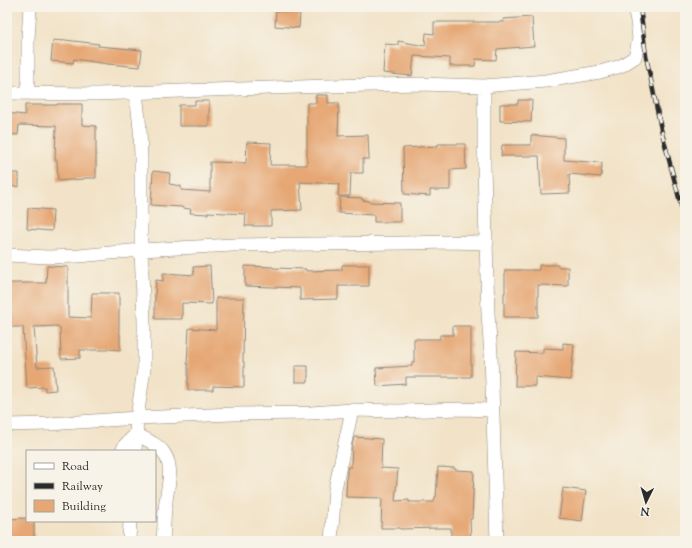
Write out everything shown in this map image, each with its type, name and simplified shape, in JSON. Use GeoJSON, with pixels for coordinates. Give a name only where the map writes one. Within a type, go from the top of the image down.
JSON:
{"type":"FeatureCollection","features":[{"type":"Feature","properties":{"kind":"street"},"geometry":{"type":"LineString","coordinates":[[28,93],[28,39],[30,7]]}},
{"type":"Feature","properties":{"kind":"street"},"geometry":{"type":"LineString","coordinates":[[7,92],[97,94],[420,84],[484,86],[546,81],[600,72],[621,66],[635,57],[639,39],[634,7]]}},
{"type":"Feature","properties":{"kind":"street"},"geometry":{"type":"LineString","coordinates":[[484,86],[486,243],[491,354],[496,541]]}},
{"type":"Feature","properties":{"kind":"street"},"geometry":{"type":"LineString","coordinates":[[135,450],[144,369],[141,250],[141,157],[136,92]]}},
{"type":"Feature","properties":{"kind":"street"},"geometry":{"type":"LineString","coordinates":[[7,255],[48,257],[79,256],[141,250],[233,245],[405,244],[450,242],[486,243]]}},
{"type":"Feature","properties":{"kind":"street"},"geometry":{"type":"LineString","coordinates":[[7,425],[49,424],[138,418],[233,414],[312,413],[352,410],[492,410]]}},
{"type":"Feature","properties":{"kind":"street"},"geometry":{"type":"LineString","coordinates":[[331,541],[335,489],[352,410]]}},
{"type":"Feature","properties":{"kind":"street"},"geometry":{"type":"LineString","coordinates":[[122,450],[125,445],[136,434]]}},
{"type":"Feature","properties":{"kind":"street"},"geometry":{"type":"LineString","coordinates":[[136,434],[154,444],[163,452],[168,461],[170,475],[166,501],[164,541]]}},
{"type":"Feature","properties":{"kind":"street"},"geometry":{"type":"LineString","coordinates":[[129,541],[130,522]]}},
{"type":"Feature","properties":{"kind":"building"},"geometry":{"type":"Polygon","coordinates":[[[276,11],[300,13],[299,28],[275,26],[276,11]]]}},
{"type":"Feature","properties":{"kind":"building"},"geometry":{"type":"Polygon","coordinates":[[[532,17],[534,46],[497,49],[496,60],[476,59],[475,66],[450,66],[450,58],[414,56],[412,76],[383,73],[385,44],[398,45],[398,41],[425,46],[426,33],[434,34],[434,22],[504,22],[503,19],[532,17]]]}},
{"type":"Feature","properties":{"kind":"building"},"geometry":{"type":"Polygon","coordinates":[[[53,40],[65,40],[99,44],[98,46],[142,50],[140,67],[74,59],[73,63],[51,61],[53,40]]]}},
{"type":"Feature","properties":{"kind":"building"},"geometry":{"type":"Polygon","coordinates":[[[316,95],[328,95],[328,103],[339,103],[338,136],[368,135],[369,159],[363,159],[363,173],[351,173],[350,196],[338,196],[339,184],[300,182],[302,210],[271,211],[271,226],[245,226],[246,214],[208,212],[208,214],[190,213],[191,209],[182,207],[151,205],[153,171],[170,173],[169,184],[181,186],[181,190],[210,192],[210,162],[246,163],[247,142],[271,143],[270,165],[307,165],[307,103],[316,103],[316,95]]]}},
{"type":"Feature","properties":{"kind":"building"},"geometry":{"type":"Polygon","coordinates":[[[518,100],[532,100],[531,122],[500,121],[500,104],[518,104],[518,100]]]}},
{"type":"Feature","properties":{"kind":"building"},"geometry":{"type":"Polygon","coordinates":[[[195,101],[209,101],[209,126],[179,126],[179,105],[195,105],[195,101]]]}},
{"type":"Feature","properties":{"kind":"building"},"geometry":{"type":"Polygon","coordinates":[[[82,104],[82,125],[96,126],[96,178],[58,181],[57,160],[55,160],[56,126],[19,125],[18,135],[7,134],[7,113],[25,115],[25,105],[82,104]]]}},
{"type":"Feature","properties":{"kind":"building"},"geometry":{"type":"Polygon","coordinates":[[[531,135],[564,138],[564,160],[602,163],[601,177],[569,174],[570,193],[541,194],[539,156],[501,156],[502,145],[531,145],[531,135]]]}},
{"type":"Feature","properties":{"kind":"building"},"geometry":{"type":"Polygon","coordinates":[[[438,144],[465,144],[466,169],[450,170],[450,190],[430,190],[430,196],[404,194],[403,148],[438,146],[438,144]]]}},
{"type":"Feature","properties":{"kind":"building"},"geometry":{"type":"Polygon","coordinates":[[[7,173],[19,173],[19,187],[7,186],[7,173]]]}},
{"type":"Feature","properties":{"kind":"building"},"geometry":{"type":"Polygon","coordinates":[[[340,197],[362,198],[362,200],[369,202],[400,203],[400,222],[374,222],[374,215],[339,213],[340,197]]]}},
{"type":"Feature","properties":{"kind":"building"},"geometry":{"type":"Polygon","coordinates":[[[28,208],[53,210],[52,231],[27,229],[28,208]]]}},
{"type":"Feature","properties":{"kind":"building"},"geometry":{"type":"Polygon","coordinates":[[[342,265],[369,265],[369,286],[338,286],[338,299],[300,300],[300,288],[245,286],[245,266],[306,269],[306,271],[342,270],[342,265]]]}},
{"type":"Feature","properties":{"kind":"building"},"geometry":{"type":"Polygon","coordinates":[[[539,265],[558,265],[558,267],[568,267],[568,286],[538,285],[538,317],[504,317],[505,270],[539,270],[539,265]]]}},
{"type":"Feature","properties":{"kind":"building"},"geometry":{"type":"Polygon","coordinates":[[[47,266],[68,267],[68,317],[91,318],[92,293],[119,293],[120,350],[80,350],[80,358],[61,359],[60,328],[58,328],[58,326],[34,327],[37,367],[54,366],[56,390],[45,391],[45,387],[27,388],[23,327],[7,327],[7,296],[9,296],[9,283],[46,283],[47,266]]]}},
{"type":"Feature","properties":{"kind":"building"},"geometry":{"type":"Polygon","coordinates":[[[210,266],[212,304],[182,303],[182,319],[155,319],[156,280],[163,281],[163,273],[194,275],[193,267],[210,266]]]}},
{"type":"Feature","properties":{"kind":"building"},"geometry":{"type":"Polygon","coordinates":[[[216,298],[244,298],[244,387],[213,386],[213,390],[188,390],[187,364],[189,328],[216,330],[216,298]]]}},
{"type":"Feature","properties":{"kind":"building"},"geometry":{"type":"Polygon","coordinates":[[[453,326],[471,326],[471,377],[406,377],[406,384],[377,386],[376,368],[412,366],[412,362],[414,362],[414,339],[440,339],[440,335],[453,335],[453,326]]]}},
{"type":"Feature","properties":{"kind":"building"},"geometry":{"type":"Polygon","coordinates":[[[563,343],[574,344],[571,380],[535,377],[535,386],[515,386],[516,352],[543,353],[543,348],[563,349],[563,343]]]}},
{"type":"Feature","properties":{"kind":"building"},"geometry":{"type":"Polygon","coordinates":[[[295,366],[308,366],[308,382],[295,382],[295,366]]]}},
{"type":"Feature","properties":{"kind":"building"},"geometry":{"type":"Polygon","coordinates":[[[354,437],[382,439],[381,468],[398,469],[395,501],[409,500],[409,502],[434,502],[436,497],[438,467],[474,471],[472,519],[470,519],[471,541],[451,541],[451,528],[381,528],[382,498],[346,497],[347,470],[348,467],[351,467],[354,437]]]}},
{"type":"Feature","properties":{"kind":"building"},"geometry":{"type":"Polygon","coordinates":[[[563,488],[586,491],[582,521],[559,518],[563,488]]]}},
{"type":"Feature","properties":{"kind":"building"},"geometry":{"type":"Polygon","coordinates":[[[26,518],[26,522],[34,522],[34,541],[7,541],[7,519],[26,518]]]}},
{"type":"Feature","properties":{"kind":"railway"},"geometry":{"type":"LineString","coordinates":[[640,7],[646,56],[661,129],[685,221]]}}]}
